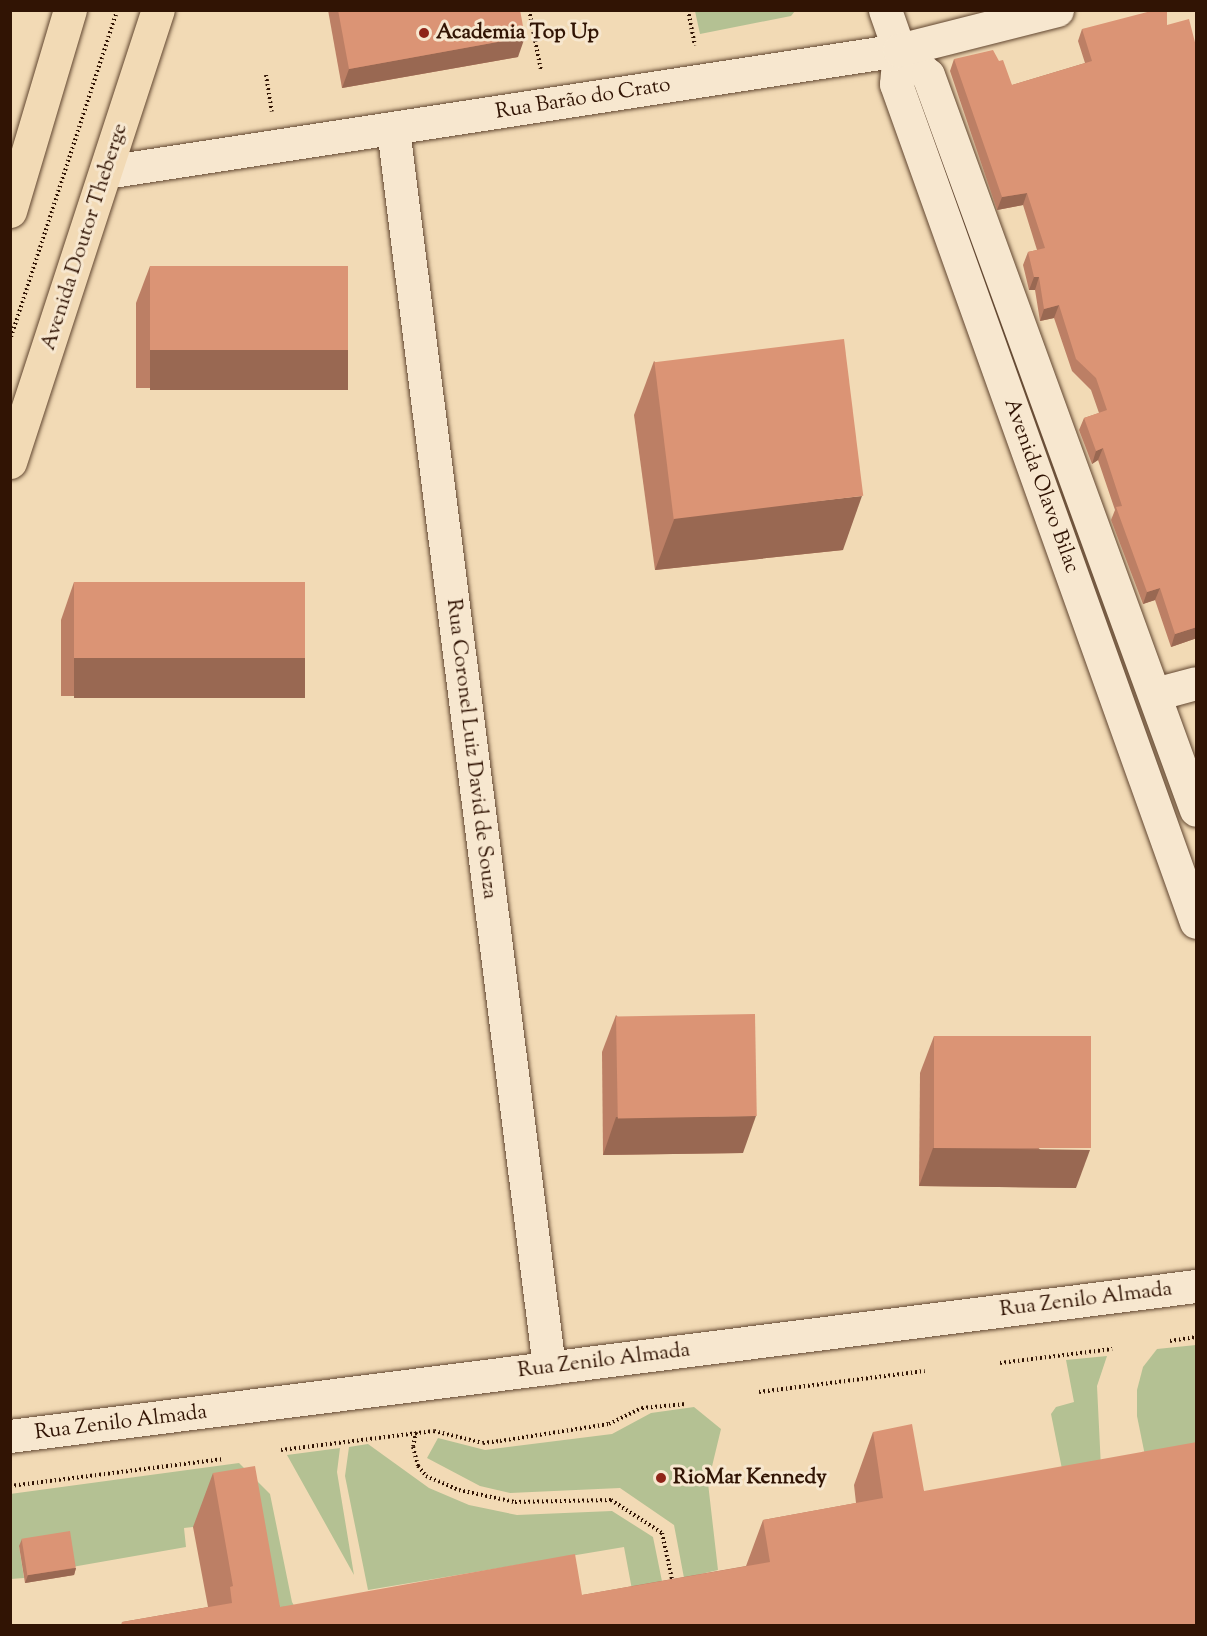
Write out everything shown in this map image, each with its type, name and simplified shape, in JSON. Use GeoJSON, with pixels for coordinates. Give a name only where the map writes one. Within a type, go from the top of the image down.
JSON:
{"type":"FeatureCollection","features":[{"type":"Feature","properties":{"kind":"main road"},"geometry":{"type":"LineString","coordinates":[[10,211],[70,10]]}},
{"type":"Feature","properties":{"kind":"main road","name":"Avenida Doutor Theberge"},"geometry":{"type":"LineString","coordinates":[[10,462],[158,10]]}},
{"type":"Feature","properties":{"kind":"street","name":"Avenida Olavo Bilac"},"geometry":{"type":"LineString","coordinates":[[885,10],[899,50],[896,84],[1197,922]]}},
{"type":"Feature","properties":{"kind":"street","name":"Rua Barão do Crato"},"geometry":{"type":"LineString","coordinates":[[106,172],[899,50],[1057,10]]}},
{"type":"Feature","properties":{"kind":"street","name":"Avenida Olavo Bilac"},"geometry":{"type":"LineString","coordinates":[[899,50],[928,75],[1197,810]]}},
{"type":"Feature","properties":{"kind":"street","name":"Rua Coronel Luiz David de Souza"},"geometry":{"type":"LineString","coordinates":[[393,129],[549,1368]]}},
{"type":"Feature","properties":{"kind":"street"},"geometry":{"type":"LineString","coordinates":[[1155,694],[1197,683]]}},
{"type":"Feature","properties":{"kind":"street","name":"Rua Zenilo Almada"},"geometry":{"type":"LineString","coordinates":[[10,1437],[1197,1286]]}},
{"type":"Feature","properties":{"kind":"path","name":"Avenida Doutor Theberge"},"geometry":{"type":"LineString","coordinates":[[10,338],[117,10]]}},
{"type":"Feature","properties":{"kind":"path"},"geometry":{"type":"LineString","coordinates":[[529,10],[541,74]]}},
{"type":"Feature","properties":{"kind":"path"},"geometry":{"type":"LineString","coordinates":[[688,10],[695,45]]}},
{"type":"Feature","properties":{"kind":"path"},"geometry":{"type":"LineString","coordinates":[[266,75],[273,118]]}},
{"type":"Feature","properties":{"kind":"path"},"geometry":{"type":"LineString","coordinates":[[1170,1341],[1197,1337]]}},
{"type":"Feature","properties":{"kind":"path"},"geometry":{"type":"LineString","coordinates":[[1000,1363],[1112,1349]]}},
{"type":"Feature","properties":{"kind":"path"},"geometry":{"type":"LineString","coordinates":[[759,1392],[925,1371]]}},
{"type":"Feature","properties":{"kind":"path"},"geometry":{"type":"LineString","coordinates":[[281,1450],[435,1431],[483,1443],[609,1424],[642,1408],[686,1404]]}},
{"type":"Feature","properties":{"kind":"path"},"geometry":{"type":"LineString","coordinates":[[416,1432],[413,1447],[418,1466],[426,1476],[459,1490],[515,1502],[610,1500],[662,1533],[674,1591]]}},
{"type":"Feature","properties":{"kind":"path"},"geometry":{"type":"LineString","coordinates":[[10,1486],[224,1459]]}},
{"type":"Feature","properties":{"kind":"green space"},"geometry":{"type":"Polygon","coordinates":[[[695,10],[795,11],[791,16],[700,34],[695,10]]]}},
{"type":"Feature","properties":{"kind":"green space"},"geometry":{"type":"Polygon","coordinates":[[[1196,1345],[1196,1492],[1154,1500],[1137,1416],[1137,1390],[1143,1367],[1157,1349],[1196,1345]]]}},
{"type":"Feature","properties":{"kind":"green space"},"geometry":{"type":"Polygon","coordinates":[[[1107,1356],[1097,1386],[1103,1509],[1071,1514],[1051,1414],[1056,1407],[1074,1402],[1066,1360],[1107,1356]]]}},
{"type":"Feature","properties":{"kind":"green space"},"geometry":{"type":"Polygon","coordinates":[[[694,1407],[721,1429],[708,1483],[718,1570],[684,1578],[674,1525],[620,1488],[510,1493],[480,1486],[427,1458],[438,1438],[485,1450],[612,1434],[651,1413],[694,1407]]]}},
{"type":"Feature","properties":{"kind":"green space"},"geometry":{"type":"Polygon","coordinates":[[[368,1444],[429,1488],[469,1505],[517,1515],[612,1511],[653,1537],[667,1606],[636,1611],[624,1547],[368,1590],[345,1476],[349,1447],[368,1444]]]}},
{"type":"Feature","properties":{"kind":"green space"},"geometry":{"type":"Polygon","coordinates":[[[340,1448],[337,1472],[354,1575],[287,1455],[340,1448]]]}},
{"type":"Feature","properties":{"kind":"green space"},"geometry":{"type":"Polygon","coordinates":[[[239,1463],[270,1494],[292,1602],[305,1625],[255,1625],[193,1527],[184,1528],[186,1547],[72,1567],[19,1546],[24,1578],[11,1579],[10,1494],[239,1463]]]}},
{"type":"Feature","properties":{"kind":"building"},"geometry":{"type":"Polygon","coordinates":[[[338,10],[520,10],[525,37],[349,69],[338,10]]]}},
{"type":"Feature","properties":{"kind":"building"},"geometry":{"type":"Polygon","coordinates":[[[1155,10],[1167,10],[1167,25],[1189,19],[1197,50],[1197,627],[1175,634],[1160,588],[1147,592],[1116,507],[1122,506],[1103,448],[1096,451],[1084,418],[1107,410],[1096,378],[1076,359],[1059,305],[1044,309],[1039,277],[1034,277],[1028,252],[1045,248],[1027,193],[1002,197],[954,59],[993,50],[999,61],[1003,60],[1012,85],[1092,61],[1082,29],[1155,10]]]}},
{"type":"Feature","properties":{"kind":"building"},"geometry":{"type":"Polygon","coordinates":[[[150,266],[348,266],[348,350],[150,350],[150,266]]]}},
{"type":"Feature","properties":{"kind":"building"},"geometry":{"type":"Polygon","coordinates":[[[844,339],[863,496],[674,519],[654,362],[844,339]]]}},
{"type":"Feature","properties":{"kind":"building"},"geometry":{"type":"Polygon","coordinates":[[[74,582],[305,582],[305,658],[74,658],[74,582]]]}},
{"type":"Feature","properties":{"kind":"building"},"geometry":{"type":"Polygon","coordinates":[[[755,1014],[757,1116],[618,1118],[616,1016],[755,1014]]]}},
{"type":"Feature","properties":{"kind":"building"},"geometry":{"type":"Polygon","coordinates":[[[934,1036],[1091,1036],[1091,1148],[934,1148],[934,1036]]]}},
{"type":"Feature","properties":{"kind":"building"},"geometry":{"type":"Polygon","coordinates":[[[912,1424],[924,1491],[1197,1442],[1197,1626],[122,1626],[122,1622],[232,1603],[230,1587],[233,1586],[213,1473],[255,1466],[280,1607],[575,1554],[582,1595],[770,1562],[763,1520],[883,1498],[873,1432],[912,1424]]]}},
{"type":"Feature","properties":{"kind":"building"},"geometry":{"type":"Polygon","coordinates":[[[70,1531],[76,1568],[27,1575],[22,1539],[70,1531]]]}},
{"type":"Feature","properties":{"kind":"place","name":"Academia Top Up"},"geometry":{"type":"Point","coordinates":[424,33]}},
{"type":"Feature","properties":{"kind":"place","name":"RioMar Kennedy"},"geometry":{"type":"Point","coordinates":[661,1478]}}]}
